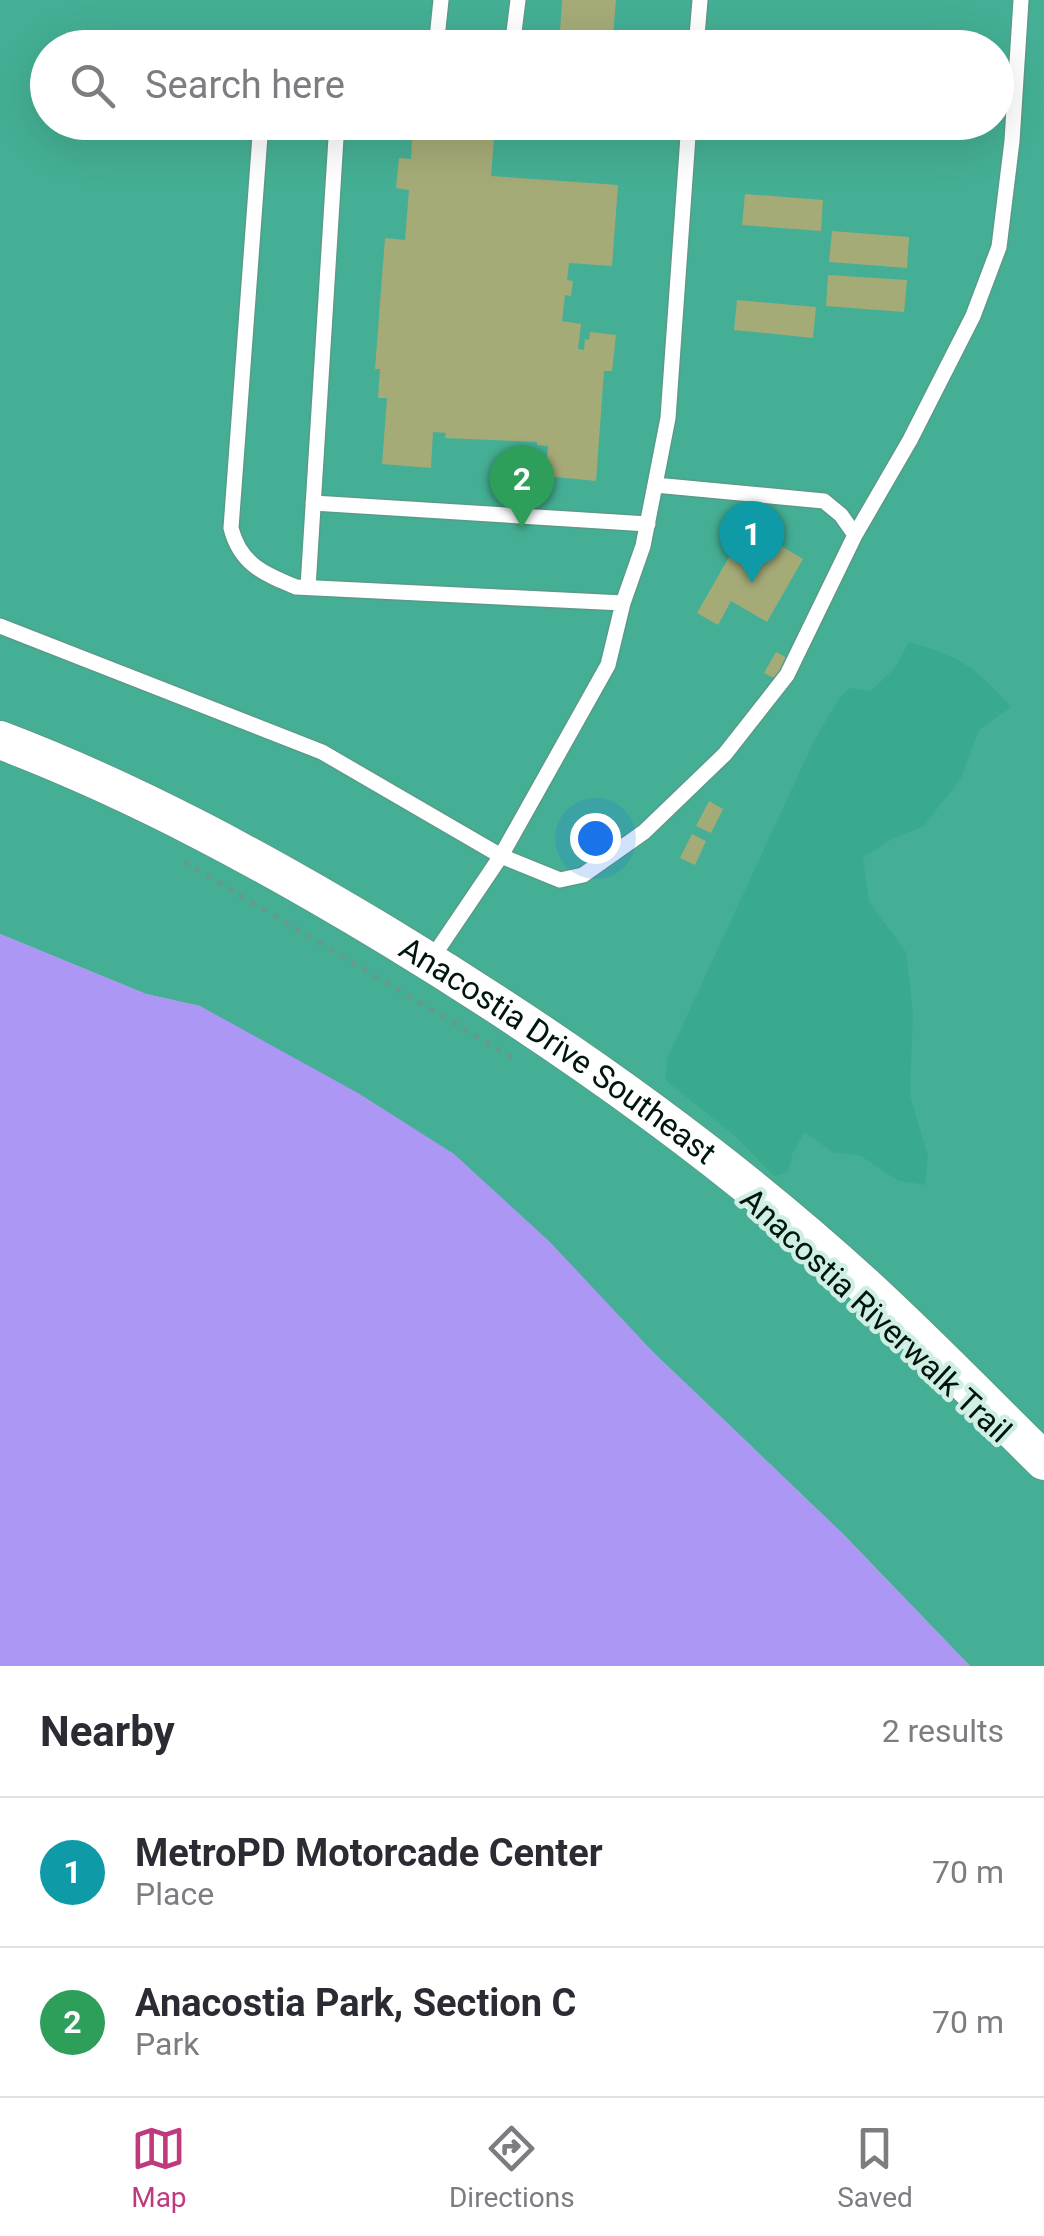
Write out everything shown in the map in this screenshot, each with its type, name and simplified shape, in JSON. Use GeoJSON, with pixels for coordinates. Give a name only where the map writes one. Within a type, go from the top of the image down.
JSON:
{"type":"FeatureCollection","features":[{"type":"Feature","properties":{"kind":"street","name":"Anacostia Drive Southeast"},"geometry":{"type":"LineString","coordinates":[[0,740],[146,802],[297,882],[430,961],[572,1053],[776,1208],[866,1287],[1044,1461]]}},
{"type":"Feature","properties":{"kind":"lane"},"geometry":{"type":"LineString","coordinates":[[438,30],[440,0]]}},
{"type":"Feature","properties":{"kind":"lane"},"geometry":{"type":"LineString","coordinates":[[514,30],[518,0]]}},
{"type":"Feature","properties":{"kind":"lane"},"geometry":{"type":"LineString","coordinates":[[698,30],[700,0]]}},
{"type":"Feature","properties":{"kind":"lane"},"geometry":{"type":"LineString","coordinates":[[1014,110],[1021,0]]}},
{"type":"Feature","properties":{"kind":"lane"},"geometry":{"type":"LineString","coordinates":[[260,140],[231,528],[240,552],[253,568],[296,587],[623,602]]}},
{"type":"Feature","properties":{"kind":"lane"},"geometry":{"type":"LineString","coordinates":[[308,587],[336,140]]}},
{"type":"Feature","properties":{"kind":"lane"},"geometry":{"type":"LineString","coordinates":[[430,961],[501,856],[608,665],[648,524],[668,418],[688,140]]}},
{"type":"Feature","properties":{"kind":"lane"},"geometry":{"type":"LineString","coordinates":[[0,626],[322,752],[501,856],[560,880],[583,875],[644,832],[726,754],[786,674],[973,316],[1000,247],[1012,140]]}},
{"type":"Feature","properties":{"kind":"lane"},"geometry":{"type":"LineString","coordinates":[[655,485],[824,500],[841,515],[855,536]]}},
{"type":"Feature","properties":{"kind":"lane"},"geometry":{"type":"LineString","coordinates":[[313,503],[648,524]]}},
{"type":"Feature","properties":{"kind":"path"},"geometry":{"type":"LineString","coordinates":[[168,853],[522,1064]]}},
{"type":"Feature","properties":{"kind":"green space"},"geometry":{"type":"Polygon","coordinates":[[[0,0],[1044,0],[1044,1666],[970,1666],[843,1534],[655,1354],[200,1006],[146,994],[0,934],[0,0]]]}},
{"type":"Feature","properties":{"kind":"green space"},"geometry":{"type":"Polygon","coordinates":[[[909,642],[942,652],[966,665],[1011,707],[979,730],[961,778],[924,826],[888,841],[863,858],[869,902],[906,952],[913,1013],[910,1095],[928,1156],[925,1185],[897,1180],[861,1156],[832,1152],[805,1132],[793,1152],[788,1172],[774,1176],[735,1136],[665,1080],[667,1059],[813,743],[839,698],[850,688],[871,691],[895,668],[909,642]]]}},
{"type":"Feature","properties":{"kind":"shaded area"},"geometry":{"type":"Polygon","coordinates":[[[0,934],[146,994],[200,1006],[358,1093],[454,1154],[550,1242],[655,1354],[843,1534],[970,1666],[0,1666],[0,934]]]}},
{"type":"Feature","properties":{"kind":"building"},"geometry":{"type":"Polygon","coordinates":[[[562,0],[616,0],[614,30],[560,30],[562,0]]]}},
{"type":"Feature","properties":{"kind":"building"},"geometry":{"type":"Polygon","coordinates":[[[412,140],[494,140],[491,176],[618,185],[612,266],[569,263],[567,280],[573,281],[571,296],[565,295],[562,321],[581,324],[578,349],[584,350],[590,332],[616,335],[612,371],[604,371],[596,481],[545,476],[548,446],[537,442],[445,438],[446,433],[433,432],[431,468],[382,464],[387,398],[378,398],[380,369],[375,369],[385,238],[405,240],[409,190],[396,188],[399,158],[411,159],[412,140]]]}},
{"type":"Feature","properties":{"kind":"building"},"geometry":{"type":"Polygon","coordinates":[[[745,194],[823,200],[821,231],[742,225],[745,194]]]}},
{"type":"Feature","properties":{"kind":"building"},"geometry":{"type":"Polygon","coordinates":[[[832,231],[909,237],[907,268],[829,262],[832,231]]]}},
{"type":"Feature","properties":{"kind":"building"},"geometry":{"type":"Polygon","coordinates":[[[828,275],[907,280],[904,312],[826,306],[828,275]]]}},
{"type":"Feature","properties":{"kind":"building"},"geometry":{"type":"Polygon","coordinates":[[[737,300],[816,307],[813,338],[734,330],[737,300]]]}},
{"type":"Feature","properties":{"kind":"building"},"geometry":{"type":"Polygon","coordinates":[[[747,526],[803,559],[767,622],[731,601],[718,625],[697,613],[747,526]]]}},
{"type":"Feature","properties":{"kind":"building"},"geometry":{"type":"Polygon","coordinates":[[[776,652],[789,659],[778,680],[764,673],[776,652]]]}},
{"type":"Feature","properties":{"kind":"building"},"geometry":{"type":"Polygon","coordinates":[[[709,801],[723,809],[711,833],[696,826],[709,801]]]}},
{"type":"Feature","properties":{"kind":"building"},"geometry":{"type":"Polygon","coordinates":[[[692,834],[706,841],[695,865],[680,858],[692,834]]]}},
{"type":"Feature","properties":{"kind":"place","name":"Anacostia Park, Section C"},"geometry":{"type":"Point","coordinates":[522,528]}},
{"type":"Feature","properties":{"kind":"place","name":"MetroPD Motorcade Center"},"geometry":{"type":"Point","coordinates":[752,583]}}]}
